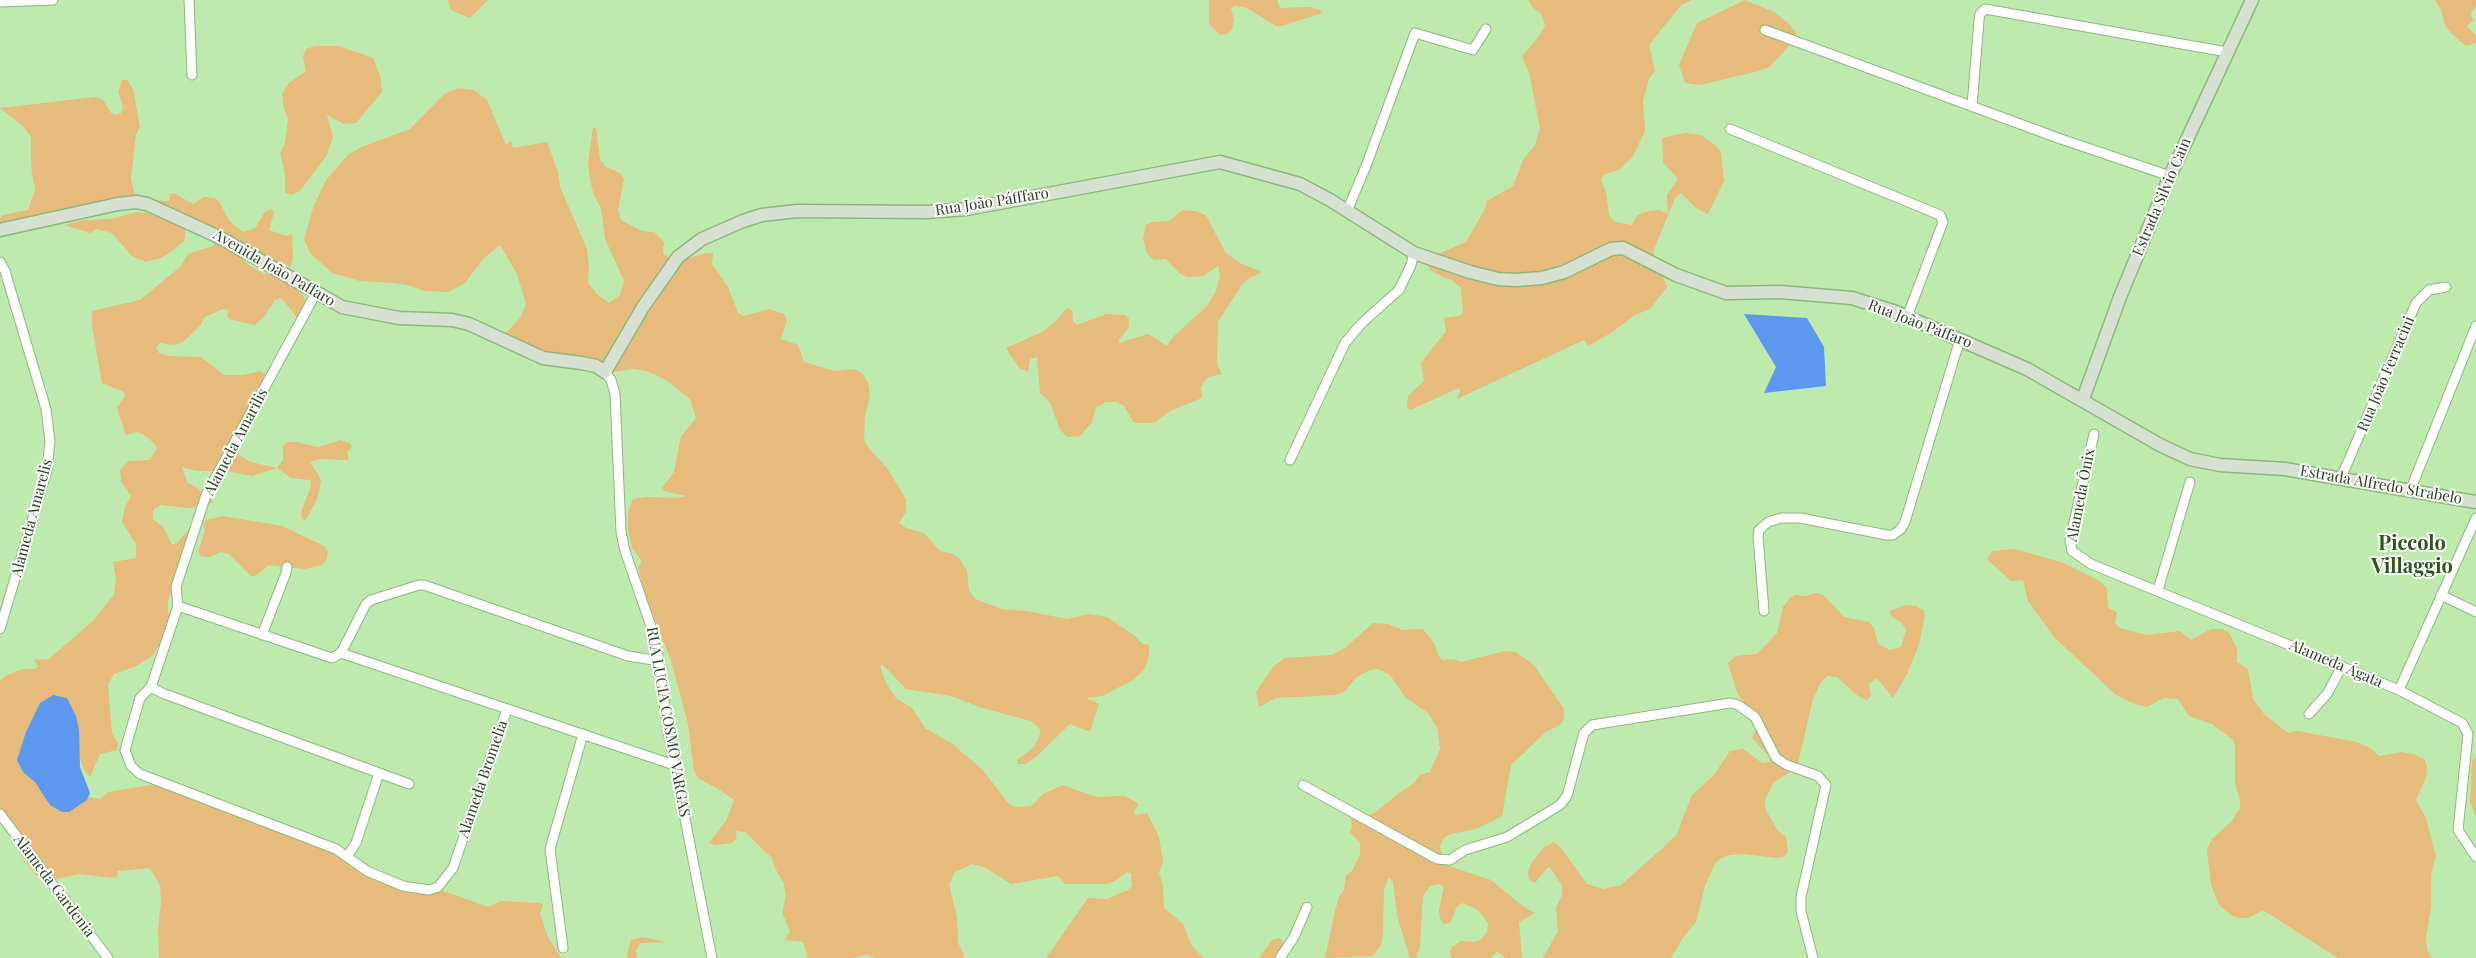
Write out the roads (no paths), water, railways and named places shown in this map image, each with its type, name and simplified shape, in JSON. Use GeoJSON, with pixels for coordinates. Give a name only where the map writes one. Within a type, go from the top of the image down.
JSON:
{"type":"FeatureCollection","features":[{"type":"Feature","properties":{"kind":"street"},"geometry":{"type":"LineString","coordinates":[[0,2],[53,0]]}},
{"type":"Feature","properties":{"kind":"street"},"geometry":{"type":"LineString","coordinates":[[189,0],[192,75]]}},
{"type":"Feature","properties":{"kind":"street","name":"Estrada Silvio Cain"},"geometry":{"type":"LineString","coordinates":[[2083,399],[2123,289],[2170,176],[2252,0]]}},
{"type":"Feature","properties":{"kind":"street"},"geometry":{"type":"LineString","coordinates":[[1972,106],[1979,20],[1980,14],[1986,8],[2227,52]]}},
{"type":"Feature","properties":{"kind":"street"},"geometry":{"type":"LineString","coordinates":[[1347,211],[1366,166],[1415,33],[1473,50],[1486,28]]}},
{"type":"Feature","properties":{"kind":"street"},"geometry":{"type":"LineString","coordinates":[[1765,30],[2170,176]]}},
{"type":"Feature","properties":{"kind":"street"},"geometry":{"type":"LineString","coordinates":[[1730,130],[1940,215],[1943,222],[1907,316]]}},
{"type":"Feature","properties":{"kind":"street","name":"Rua João Páfffaro"},"geometry":{"type":"LineString","coordinates":[[605,372],[643,307],[678,257],[702,238],[743,220],[762,215],[797,211],[927,212],[967,209],[1220,162],[1300,184],[1414,253],[1426,258]]}},
{"type":"Feature","properties":{"kind":"street","name":"Avenida João Paffaro"},"geometry":{"type":"LineString","coordinates":[[0,230],[118,204],[136,202],[147,204],[214,234],[342,306],[373,314],[469,324],[543,358],[581,362],[596,366],[605,372]]}},
{"type":"Feature","properties":{"kind":"street","name":"Rua João Páffaro"},"geometry":{"type":"LineString","coordinates":[[1426,258],[1498,279],[1516,280],[1542,278],[1564,272],[1611,249],[1624,248],[1676,276],[1726,293],[1780,292],[1838,296],[1873,304],[1907,316],[2027,369],[2083,399],[2160,445],[2190,459],[2220,465],[2285,469]]}},
{"type":"Feature","properties":{"kind":"street"},"geometry":{"type":"LineString","coordinates":[[1290,460],[1345,343],[1362,323],[1399,290],[1411,265],[1414,253]]}},
{"type":"Feature","properties":{"kind":"street","name":"Alameda Amarelis"},"geometry":{"type":"LineString","coordinates":[[0,262],[6,272],[46,409],[50,440],[47,470],[0,629]]}},
{"type":"Feature","properties":{"kind":"street","name":"Rua João Ferracini"},"geometry":{"type":"LineString","coordinates":[[2341,478],[2416,303],[2429,290],[2446,287]]}},
{"type":"Feature","properties":{"kind":"street","name":"Alameda Amarilis"},"geometry":{"type":"LineString","coordinates":[[316,293],[206,495],[176,587],[178,606],[151,687],[140,698],[124,750],[130,766],[140,774],[336,849],[348,856]]}},
{"type":"Feature","properties":{"kind":"street"},"geometry":{"type":"LineString","coordinates":[[2410,491],[2476,326]]}},
{"type":"Feature","properties":{"kind":"street"},"geometry":{"type":"LineString","coordinates":[[1764,611],[1758,536],[1760,530],[1768,522],[1781,518],[1800,518],[1887,535],[1893,535],[1901,529],[1905,522],[1960,339]]}},
{"type":"Feature","properties":{"kind":"street","name":"RUA LUCIA COSMO VARGAS"},"geometry":{"type":"LineString","coordinates":[[605,372],[611,380],[615,394],[621,532],[625,551],[656,640],[674,765],[712,958]]}},
{"type":"Feature","properties":{"kind":"street","name":"Alameda Ônix"},"geometry":{"type":"LineString","coordinates":[[2076,555],[2072,552],[2070,540],[2094,434]]}},
{"type":"Feature","properties":{"kind":"street","name":"Estrada Alfredo Strabelo"},"geometry":{"type":"LineString","coordinates":[[2285,469],[2476,502]]}},
{"type":"Feature","properties":{"kind":"street"},"geometry":{"type":"LineString","coordinates":[[2158,590],[2190,482]]}},
{"type":"Feature","properties":{"kind":"street"},"geometry":{"type":"LineString","coordinates":[[2398,690],[2476,518]]}},
{"type":"Feature","properties":{"kind":"street","name":"Alameda Ágata"},"geometry":{"type":"LineString","coordinates":[[2076,555],[2091,564],[2398,690],[2456,718],[2468,734],[2457,823],[2461,838],[2476,857]]}},
{"type":"Feature","properties":{"kind":"street"},"geometry":{"type":"LineString","coordinates":[[262,635],[287,567]]}},
{"type":"Feature","properties":{"kind":"street"},"geometry":{"type":"LineString","coordinates":[[178,606],[332,658],[341,653],[366,604],[371,600],[419,585],[628,656],[660,661]]}},
{"type":"Feature","properties":{"kind":"street"},"geometry":{"type":"LineString","coordinates":[[2441,596],[2476,612]]}},
{"type":"Feature","properties":{"kind":"street"},"geometry":{"type":"LineString","coordinates":[[341,653],[507,709]]}},
{"type":"Feature","properties":{"kind":"street"},"geometry":{"type":"LineString","coordinates":[[2309,714],[2327,694],[2342,666]]}},
{"type":"Feature","properties":{"kind":"street"},"geometry":{"type":"LineString","coordinates":[[151,687],[162,693],[409,784]]}},
{"type":"Feature","properties":{"kind":"street"},"geometry":{"type":"LineString","coordinates":[[1303,785],[1436,859],[1450,860],[1465,850],[1507,837],[1560,805],[1567,796],[1581,740],[1584,733],[1592,725],[1730,703],[1738,705],[1755,717],[1776,758],[1787,765],[1818,776],[1826,784],[1801,897],[1801,911],[1813,958]]}},
{"type":"Feature","properties":{"kind":"street","name":"Alameda Bromelia"},"geometry":{"type":"LineString","coordinates":[[348,856],[368,871],[403,886],[420,890],[436,888],[446,879],[453,868],[507,709],[674,765]]}},
{"type":"Feature","properties":{"kind":"street"},"geometry":{"type":"LineString","coordinates":[[563,948],[550,848],[584,734]]}},
{"type":"Feature","properties":{"kind":"street"},"geometry":{"type":"LineString","coordinates":[[348,856],[356,843],[379,773]]}},
{"type":"Feature","properties":{"kind":"street","name":"Alameda Gardenia"},"geometry":{"type":"LineString","coordinates":[[0,814],[108,958]]}},
{"type":"Feature","properties":{"kind":"street"},"geometry":{"type":"LineString","coordinates":[[1280,958],[1294,937],[1307,907]]}},
{"type":"Feature","properties":{"kind":"water"},"geometry":{"type":"Polygon","coordinates":[[[1744,314],[1807,318],[1824,347],[1826,386],[1764,393],[1776,367],[1744,314]]]}},
{"type":"Feature","properties":{"kind":"water"},"geometry":{"type":"Polygon","coordinates":[[[53,695],[67,698],[76,716],[79,730],[80,767],[90,793],[87,800],[69,812],[62,812],[50,805],[35,782],[23,772],[17,760],[26,732],[40,703],[53,695]]]}},
{"type":"Feature","properties":{"kind":"district","name":"Piccolo Villaggio"},"geometry":{"type":"Point","coordinates":[2412,556]}}]}
